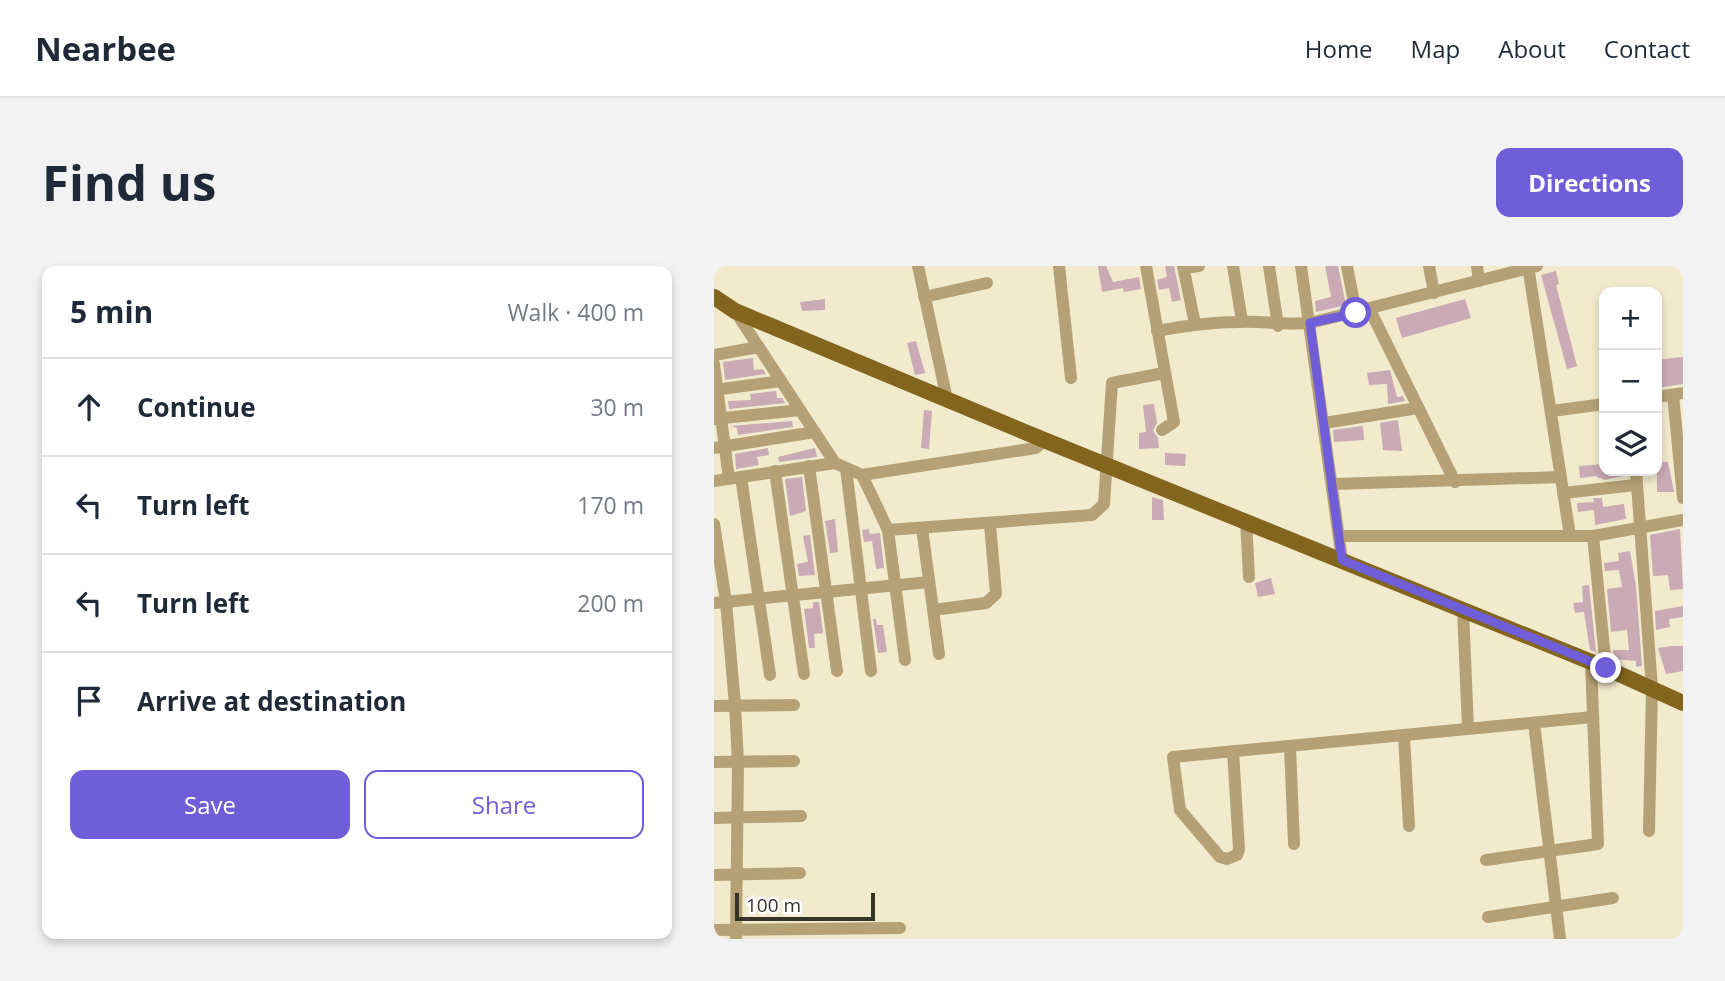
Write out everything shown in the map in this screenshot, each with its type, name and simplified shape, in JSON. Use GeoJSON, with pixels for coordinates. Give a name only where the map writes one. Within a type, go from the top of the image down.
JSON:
{"type":"FeatureCollection","features":[{"type":"Feature","properties":{"kind":"main road"},"geometry":{"type":"LineString","coordinates":[[714,297],[735,311],[1044,440],[1599,665],[1683,703]]}},
{"type":"Feature","properties":{"kind":"street"},"geometry":{"type":"LineString","coordinates":[[918,266],[947,399]]}},
{"type":"Feature","properties":{"kind":"street"},"geometry":{"type":"LineString","coordinates":[[1059,266],[1072,378]]}},
{"type":"Feature","properties":{"kind":"street"},"geometry":{"type":"LineString","coordinates":[[1146,266],[1174,422],[1162,430]]}},
{"type":"Feature","properties":{"kind":"street"},"geometry":{"type":"LineString","coordinates":[[1195,324],[1183,267],[1199,266]]}},
{"type":"Feature","properties":{"kind":"street"},"geometry":{"type":"LineString","coordinates":[[1233,266],[1242,321]]}},
{"type":"Feature","properties":{"kind":"street"},"geometry":{"type":"LineString","coordinates":[[1269,266],[1278,326]]}},
{"type":"Feature","properties":{"kind":"street"},"geometry":{"type":"LineString","coordinates":[[1301,266],[1341,536],[1342,560]]}},
{"type":"Feature","properties":{"kind":"street"},"geometry":{"type":"LineString","coordinates":[[1347,266],[1356,313]]}},
{"type":"Feature","properties":{"kind":"street"},"geometry":{"type":"LineString","coordinates":[[1429,266],[1434,293]]}},
{"type":"Feature","properties":{"kind":"street"},"geometry":{"type":"LineString","coordinates":[[1477,266],[1479,281]]}},
{"type":"Feature","properties":{"kind":"street"},"geometry":{"type":"LineString","coordinates":[[1157,331],[1195,324],[1242,321],[1278,326],[1310,323],[1370,310],[1531,267],[1570,536]]}},
{"type":"Feature","properties":{"kind":"street"},"geometry":{"type":"LineString","coordinates":[[925,297],[987,284]]}},
{"type":"Feature","properties":{"kind":"street"},"geometry":{"type":"LineString","coordinates":[[1370,310],[1455,482]]}},
{"type":"Feature","properties":{"kind":"street"},"geometry":{"type":"LineString","coordinates":[[735,311],[840,466],[862,589],[871,671]]}},
{"type":"Feature","properties":{"kind":"street"},"geometry":{"type":"LineString","coordinates":[[714,355],[759,347]]}},
{"type":"Feature","properties":{"kind":"street"},"geometry":{"type":"LineString","coordinates":[[714,364],[719,447],[735,478],[759,598],[770,675]]}},
{"type":"Feature","properties":{"kind":"street"},"geometry":{"type":"LineString","coordinates":[[888,530],[1092,515],[1104,504],[1112,383],[1164,373]]}},
{"type":"Feature","properties":{"kind":"street"},"geometry":{"type":"LineString","coordinates":[[716,389],[781,381]]}},
{"type":"Feature","properties":{"kind":"street"},"geometry":{"type":"LineString","coordinates":[[1678,394],[1683,498]]}},
{"type":"Feature","properties":{"kind":"street"},"geometry":{"type":"LineString","coordinates":[[1552,411],[1599,405]]}},
{"type":"Feature","properties":{"kind":"street"},"geometry":{"type":"LineString","coordinates":[[1324,423],[1418,408]]}},
{"type":"Feature","properties":{"kind":"street"},"geometry":{"type":"LineString","coordinates":[[717,419],[800,410]]}},
{"type":"Feature","properties":{"kind":"street"},"geometry":{"type":"LineString","coordinates":[[719,447],[815,432]]}},
{"type":"Feature","properties":{"kind":"street"},"geometry":{"type":"LineString","coordinates":[[714,481],[809,466],[840,466],[862,475],[1036,448],[1044,440]]}},
{"type":"Feature","properties":{"kind":"street"},"geometry":{"type":"LineString","coordinates":[[809,466],[837,671]]}},
{"type":"Feature","properties":{"kind":"street"},"geometry":{"type":"LineString","coordinates":[[775,471],[804,674]]}},
{"type":"Feature","properties":{"kind":"street"},"geometry":{"type":"LineString","coordinates":[[862,475],[888,530],[905,660]]}},
{"type":"Feature","properties":{"kind":"street"},"geometry":{"type":"LineString","coordinates":[[1636,476],[1652,688],[1649,831]]}},
{"type":"Feature","properties":{"kind":"street"},"geometry":{"type":"LineString","coordinates":[[1333,484],[1561,477]]}},
{"type":"Feature","properties":{"kind":"street"},"geometry":{"type":"LineString","coordinates":[[1563,494],[1636,485]]}},
{"type":"Feature","properties":{"kind":"street"},"geometry":{"type":"LineString","coordinates":[[1341,536],[1593,536],[1683,520]]}},
{"type":"Feature","properties":{"kind":"street"},"geometry":{"type":"LineString","coordinates":[[1246,521],[1248,577]]}},
{"type":"Feature","properties":{"kind":"street"},"geometry":{"type":"LineString","coordinates":[[714,524],[720,602],[735,705],[738,762],[735,817],[736,934]]}},
{"type":"Feature","properties":{"kind":"street"},"geometry":{"type":"LineString","coordinates":[[933,610],[986,603],[996,594],[989,524]]}},
{"type":"Feature","properties":{"kind":"street"},"geometry":{"type":"LineString","coordinates":[[922,528],[939,654]]}},
{"type":"Feature","properties":{"kind":"street"},"geometry":{"type":"LineString","coordinates":[[1486,860],[1598,844],[1593,717],[1599,665],[1593,536]]}},
{"type":"Feature","properties":{"kind":"street"},"geometry":{"type":"LineString","coordinates":[[720,602],[929,582]]}},
{"type":"Feature","properties":{"kind":"street"},"geometry":{"type":"LineString","coordinates":[[1463,609],[1468,729]]}},
{"type":"Feature","properties":{"kind":"street"},"geometry":{"type":"LineString","coordinates":[[714,706],[794,705]]}},
{"type":"Feature","properties":{"kind":"street"},"geometry":{"type":"LineString","coordinates":[[1233,751],[1239,849],[1237,855],[1227,859],[1220,857],[1181,810],[1173,757],[1233,751],[1404,736],[1593,717]]}},
{"type":"Feature","properties":{"kind":"street"},"geometry":{"type":"LineString","coordinates":[[1534,723],[1560,939]]}},
{"type":"Feature","properties":{"kind":"street"},"geometry":{"type":"LineString","coordinates":[[1404,736],[1409,826]]}},
{"type":"Feature","properties":{"kind":"street"},"geometry":{"type":"LineString","coordinates":[[1290,746],[1294,844]]}},
{"type":"Feature","properties":{"kind":"street"},"geometry":{"type":"LineString","coordinates":[[714,762],[794,761]]}},
{"type":"Feature","properties":{"kind":"street"},"geometry":{"type":"LineString","coordinates":[[714,818],[801,816]]}},
{"type":"Feature","properties":{"kind":"street"},"geometry":{"type":"LineString","coordinates":[[714,874],[800,873]]}},
{"type":"Feature","properties":{"kind":"street"},"geometry":{"type":"LineString","coordinates":[[1488,917],[1613,898]]}},
{"type":"Feature","properties":{"kind":"street"},"geometry":{"type":"LineString","coordinates":[[714,930],[736,934],[851,934],[900,928]]}},
{"type":"Feature","properties":{"kind":"building"},"geometry":{"type":"Polygon","coordinates":[[[1098,266],[1106,266],[1113,282],[1139,277],[1141,289],[1124,292],[1123,288],[1102,292],[1098,266]]]}},
{"type":"Feature","properties":{"kind":"building"},"geometry":{"type":"Polygon","coordinates":[[[1165,266],[1174,266],[1181,300],[1172,302],[1169,288],[1159,290],[1157,280],[1167,277],[1165,266]]]}},
{"type":"Feature","properties":{"kind":"building"},"geometry":{"type":"Polygon","coordinates":[[[1325,266],[1338,266],[1346,305],[1316,312],[1315,301],[1331,297],[1325,266]]]}},
{"type":"Feature","properties":{"kind":"building"},"geometry":{"type":"Polygon","coordinates":[[[1556,271],[1559,284],[1556,285],[1577,366],[1567,369],[1541,275],[1556,271]]]}},
{"type":"Feature","properties":{"kind":"building"},"geometry":{"type":"Polygon","coordinates":[[[825,299],[825,310],[802,311],[800,302],[825,299]]]}},
{"type":"Feature","properties":{"kind":"building"},"geometry":{"type":"Polygon","coordinates":[[[1465,299],[1471,318],[1402,338],[1396,318],[1465,299]]]}},
{"type":"Feature","properties":{"kind":"building"},"geometry":{"type":"Polygon","coordinates":[[[916,341],[925,373],[915,375],[907,343],[916,341]]]}},
{"type":"Feature","properties":{"kind":"building"},"geometry":{"type":"Polygon","coordinates":[[[1683,357],[1683,384],[1662,387],[1662,359],[1683,357]]]}},
{"type":"Feature","properties":{"kind":"building"},"geometry":{"type":"Polygon","coordinates":[[[753,358],[754,370],[763,369],[766,374],[725,380],[723,362],[753,358]]]}},
{"type":"Feature","properties":{"kind":"building"},"geometry":{"type":"Polygon","coordinates":[[[1390,370],[1397,397],[1403,396],[1405,401],[1388,404],[1387,384],[1369,385],[1367,373],[1390,370]]]}},
{"type":"Feature","properties":{"kind":"building"},"geometry":{"type":"Polygon","coordinates":[[[776,391],[777,398],[782,398],[785,403],[729,409],[728,401],[751,400],[750,394],[776,391]]]}},
{"type":"Feature","properties":{"kind":"building"},"geometry":{"type":"Polygon","coordinates":[[[1154,404],[1157,423],[1153,431],[1158,438],[1159,448],[1139,449],[1139,433],[1146,432],[1143,405],[1154,404]]]}},
{"type":"Feature","properties":{"kind":"building"},"geometry":{"type":"Polygon","coordinates":[[[924,410],[932,411],[929,449],[921,448],[924,410]]]}},
{"type":"Feature","properties":{"kind":"building"},"geometry":{"type":"Polygon","coordinates":[[[1398,420],[1402,451],[1383,450],[1380,423],[1398,420]]]}},
{"type":"Feature","properties":{"kind":"building"},"geometry":{"type":"Polygon","coordinates":[[[792,421],[793,427],[738,435],[737,428],[731,426],[792,421]]]}},
{"type":"Feature","properties":{"kind":"building"},"geometry":{"type":"Polygon","coordinates":[[[1363,426],[1364,440],[1334,442],[1333,430],[1363,426]]]}},
{"type":"Feature","properties":{"kind":"building"},"geometry":{"type":"Polygon","coordinates":[[[768,448],[769,455],[757,457],[759,465],[736,469],[735,454],[768,448]]]}},
{"type":"Feature","properties":{"kind":"building"},"geometry":{"type":"Polygon","coordinates":[[[815,448],[817,457],[779,462],[778,457],[815,448]]]}},
{"type":"Feature","properties":{"kind":"building"},"geometry":{"type":"Polygon","coordinates":[[[1165,453],[1186,454],[1185,466],[1165,465],[1165,453]]]}},
{"type":"Feature","properties":{"kind":"building"},"geometry":{"type":"Polygon","coordinates":[[[1662,462],[1668,462],[1674,492],[1657,492],[1657,476],[1662,476],[1662,462]]]}},
{"type":"Feature","properties":{"kind":"building"},"geometry":{"type":"Polygon","coordinates":[[[1599,464],[1599,476],[1622,476],[1605,480],[1595,476],[1580,478],[1579,466],[1599,464]]]}},
{"type":"Feature","properties":{"kind":"building"},"geometry":{"type":"Polygon","coordinates":[[[802,477],[806,511],[790,516],[785,479],[802,477]]]}},
{"type":"Feature","properties":{"kind":"building"},"geometry":{"type":"Polygon","coordinates":[[[1152,497],[1163,500],[1164,520],[1152,520],[1152,497]]]}},
{"type":"Feature","properties":{"kind":"building"},"geometry":{"type":"Polygon","coordinates":[[[1593,498],[1602,498],[1603,507],[1624,504],[1626,519],[1595,525],[1594,510],[1578,512],[1577,503],[1594,502],[1593,498]]]}},
{"type":"Feature","properties":{"kind":"building"},"geometry":{"type":"Polygon","coordinates":[[[835,519],[838,552],[830,553],[825,521],[835,519]]]}},
{"type":"Feature","properties":{"kind":"building"},"geometry":{"type":"Polygon","coordinates":[[[869,529],[870,534],[880,533],[884,568],[876,569],[872,541],[864,542],[862,530],[869,529]]]}},
{"type":"Feature","properties":{"kind":"building"},"geometry":{"type":"Polygon","coordinates":[[[1680,529],[1683,589],[1670,590],[1668,575],[1653,576],[1650,535],[1680,529]]]}},
{"type":"Feature","properties":{"kind":"building"},"geometry":{"type":"Polygon","coordinates":[[[810,535],[815,575],[799,576],[797,564],[808,562],[803,536],[810,535]]]}},
{"type":"Feature","properties":{"kind":"building"},"geometry":{"type":"Polygon","coordinates":[[[1630,551],[1636,586],[1642,666],[1636,667],[1636,661],[1614,659],[1613,650],[1629,650],[1627,630],[1611,632],[1607,589],[1622,587],[1619,570],[1605,571],[1604,563],[1619,561],[1618,553],[1630,551]]]}},
{"type":"Feature","properties":{"kind":"building"},"geometry":{"type":"Polygon","coordinates":[[[1271,578],[1275,594],[1258,597],[1255,583],[1271,578]]]}},
{"type":"Feature","properties":{"kind":"building"},"geometry":{"type":"Polygon","coordinates":[[[1589,585],[1596,652],[1590,650],[1584,612],[1575,613],[1573,603],[1583,602],[1582,586],[1589,585]]]}},
{"type":"Feature","properties":{"kind":"building"},"geometry":{"type":"Polygon","coordinates":[[[813,602],[819,602],[823,633],[814,634],[815,648],[809,648],[804,609],[813,608],[813,602]]]}},
{"type":"Feature","properties":{"kind":"building"},"geometry":{"type":"Polygon","coordinates":[[[1683,606],[1683,617],[1669,619],[1670,627],[1656,630],[1655,611],[1683,606]]]}},
{"type":"Feature","properties":{"kind":"building"},"geometry":{"type":"Polygon","coordinates":[[[873,619],[876,619],[877,625],[883,625],[887,652],[878,653],[873,619]]]}},
{"type":"Feature","properties":{"kind":"building"},"geometry":{"type":"Polygon","coordinates":[[[1683,646],[1683,671],[1666,674],[1658,648],[1683,646]]]}},
{"type":"Feature","properties":{"kind":"route"},"geometry":{"type":"LineString","coordinates":[[1356,313],[1310,323],[1341,536],[1342,560],[1606,668]]}}]}
